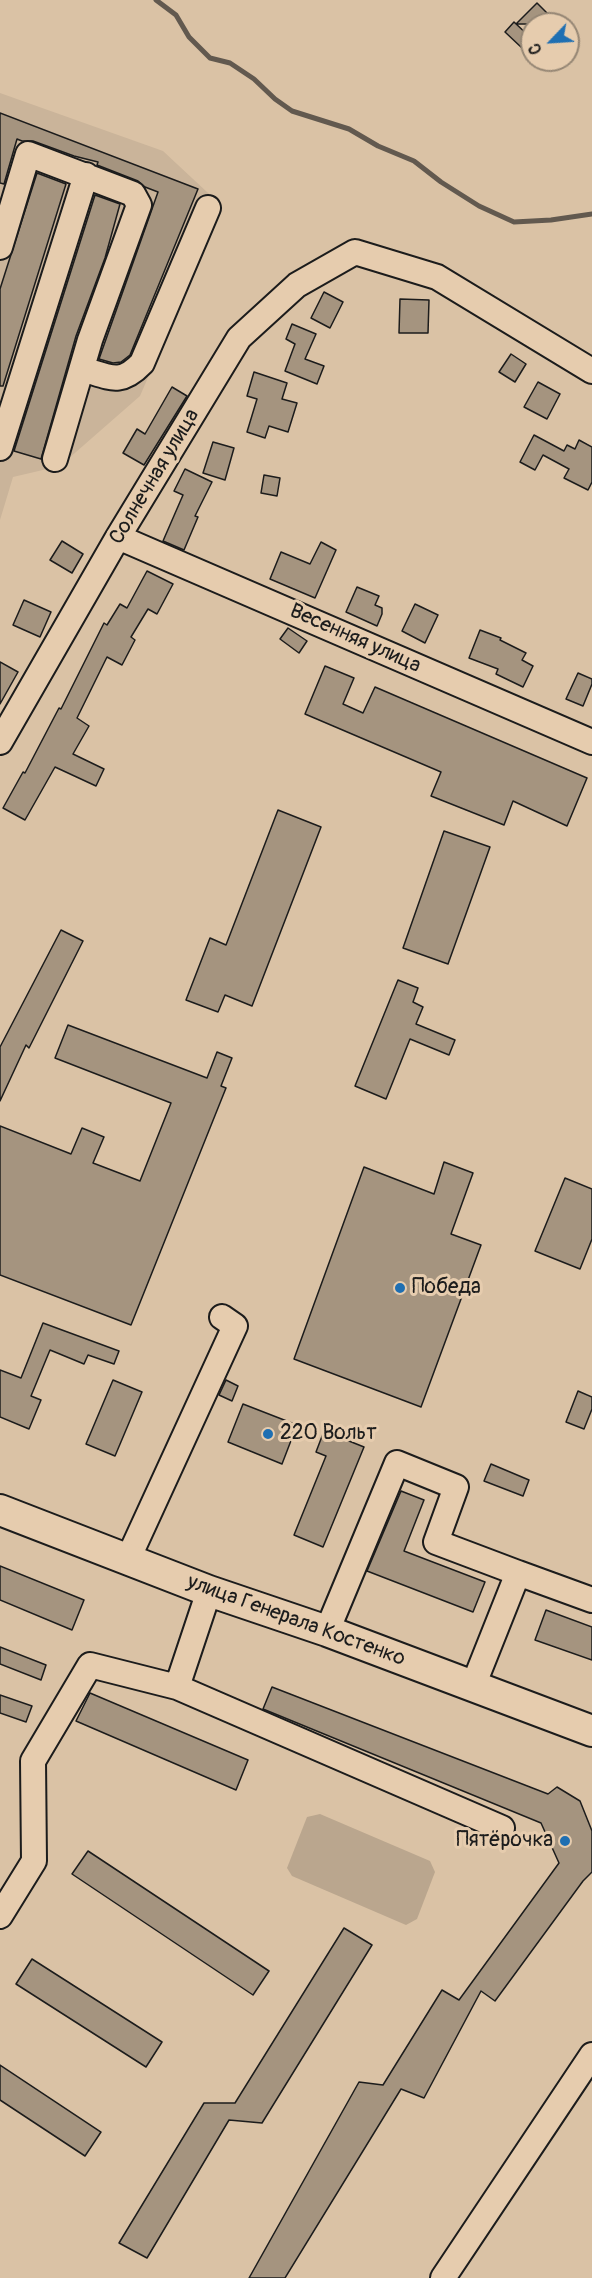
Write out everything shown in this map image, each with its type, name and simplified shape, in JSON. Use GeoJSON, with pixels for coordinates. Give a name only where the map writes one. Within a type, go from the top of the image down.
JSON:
{"type":"FeatureCollection","features":[{"type":"Feature","properties":{"kind":"main road","name":"улица Генерала Костенко"},"geometry":{"type":"LineString","coordinates":[[0,1510],[208,1591],[327,1631],[592,1731]]}},
{"type":"Feature","properties":{"kind":"street"},"geometry":{"type":"LineString","coordinates":[[0,247],[28,154],[133,194],[139,205],[82,369],[55,459]]}},
{"type":"Feature","properties":{"kind":"street"},"geometry":{"type":"LineString","coordinates":[[0,448],[86,175]]}},
{"type":"Feature","properties":{"kind":"street"},"geometry":{"type":"LineString","coordinates":[[82,369],[116,379],[130,375],[142,363],[208,208]]}},
{"type":"Feature","properties":{"kind":"street","name":"Солнечная улица"},"geometry":{"type":"LineString","coordinates":[[0,742],[118,537],[239,338],[297,285],[355,252],[436,277],[592,371]]}},
{"type":"Feature","properties":{"kind":"street","name":"Весенняя улица"},"geometry":{"type":"LineString","coordinates":[[118,537],[592,742]]}},
{"type":"Feature","properties":{"kind":"street"},"geometry":{"type":"LineString","coordinates":[[128,1559],[235,1326],[222,1317]]}},
{"type":"Feature","properties":{"kind":"street"},"geometry":{"type":"LineString","coordinates":[[327,1631],[397,1463],[456,1487],[436,1542],[592,1600]]}},
{"type":"Feature","properties":{"kind":"street"},"geometry":{"type":"LineString","coordinates":[[473,1686],[518,1573]]}},
{"type":"Feature","properties":{"kind":"street"},"geometry":{"type":"LineString","coordinates":[[177,1687],[208,1591]]}},
{"type":"Feature","properties":{"kind":"street"},"geometry":{"type":"LineString","coordinates":[[0,1916],[34,1861],[33,1761],[90,1665],[177,1687],[502,1828]]}},
{"type":"Feature","properties":{"kind":"street"},"geometry":{"type":"LineString","coordinates":[[443,2278],[592,2055]]}},
{"type":"Feature","properties":{"kind":"shaded area"},"geometry":{"type":"Polygon","coordinates":[[[0,93],[163,151],[222,206],[140,396],[60,466],[13,477],[0,520],[0,93]]]}},
{"type":"Feature","properties":{"kind":"shaded area"},"geometry":{"type":"Polygon","coordinates":[[[320,1814],[430,1861],[435,1872],[417,1919],[406,1925],[292,1876],[287,1868],[307,1817],[320,1814]]]}},
{"type":"Feature","properties":{"kind":"building"},"geometry":{"type":"Polygon","coordinates":[[[537,3],[546,12],[528,12],[537,3]]]}},
{"type":"Feature","properties":{"kind":"building"},"geometry":{"type":"Polygon","coordinates":[[[514,22],[520,28],[520,46],[505,32],[514,22]]]}},
{"type":"Feature","properties":{"kind":"building"},"geometry":{"type":"Polygon","coordinates":[[[0,113],[198,189],[130,355],[121,362],[113,363],[99,359],[158,192],[145,187],[138,181],[97,165],[98,162],[33,141],[17,139],[4,184],[0,183],[0,113]]]}},
{"type":"Feature","properties":{"kind":"building"},"geometry":{"type":"Polygon","coordinates":[[[37,173],[66,184],[3,386],[0,386],[0,289],[37,173]]]}},
{"type":"Feature","properties":{"kind":"building"},"geometry":{"type":"Polygon","coordinates":[[[95,195],[120,204],[105,258],[76,336],[41,459],[14,451],[95,195]]]}},
{"type":"Feature","properties":{"kind":"building"},"geometry":{"type":"Polygon","coordinates":[[[324,292],[343,302],[330,328],[311,318],[324,292]]]}},
{"type":"Feature","properties":{"kind":"building"},"geometry":{"type":"Polygon","coordinates":[[[400,299],[429,300],[428,333],[399,333],[400,299]]]}},
{"type":"Feature","properties":{"kind":"building"},"geometry":{"type":"Polygon","coordinates":[[[292,324],[316,334],[305,359],[324,366],[317,384],[285,371],[295,344],[286,339],[292,324]]]}},
{"type":"Feature","properties":{"kind":"building"},"geometry":{"type":"Polygon","coordinates":[[[511,354],[526,364],[515,382],[499,372],[511,354]]]}},
{"type":"Feature","properties":{"kind":"building"},"geometry":{"type":"Polygon","coordinates":[[[254,372],[287,383],[282,399],[297,403],[288,432],[269,426],[265,438],[247,432],[257,399],[247,396],[254,372]]]}},
{"type":"Feature","properties":{"kind":"building"},"geometry":{"type":"Polygon","coordinates":[[[538,382],[560,394],[547,419],[524,407],[538,382]]]}},
{"type":"Feature","properties":{"kind":"building"},"geometry":{"type":"Polygon","coordinates":[[[172,387],[187,396],[144,465],[123,453],[137,429],[145,434],[172,387]]]}},
{"type":"Feature","properties":{"kind":"building"},"geometry":{"type":"Polygon","coordinates":[[[534,435],[564,451],[567,445],[575,449],[579,440],[592,447],[592,482],[588,490],[564,478],[569,469],[543,455],[535,470],[520,462],[534,435]]]}},
{"type":"Feature","properties":{"kind":"building"},"geometry":{"type":"Polygon","coordinates":[[[213,442],[234,448],[225,480],[203,473],[213,442]]]}},
{"type":"Feature","properties":{"kind":"building"},"geometry":{"type":"Polygon","coordinates":[[[185,469],[212,482],[195,516],[198,517],[184,550],[163,541],[183,495],[174,491],[185,469]]]}},
{"type":"Feature","properties":{"kind":"building"},"geometry":{"type":"Polygon","coordinates":[[[264,475],[280,478],[277,496],[261,493],[264,475]]]}},
{"type":"Feature","properties":{"kind":"building"},"geometry":{"type":"Polygon","coordinates":[[[62,541],[83,554],[72,573],[50,560],[62,541]]]}},
{"type":"Feature","properties":{"kind":"building"},"geometry":{"type":"Polygon","coordinates":[[[321,542],[336,550],[315,598],[270,579],[281,552],[310,564],[321,542]]]}},
{"type":"Feature","properties":{"kind":"building"},"geometry":{"type":"Polygon","coordinates":[[[147,571],[173,584],[157,614],[148,609],[131,637],[135,640],[122,665],[107,657],[77,718],[89,726],[73,754],[104,769],[96,786],[55,767],[25,820],[3,808],[23,772],[25,773],[59,708],[61,709],[104,623],[107,625],[120,604],[127,608],[147,571]]]}},
{"type":"Feature","properties":{"kind":"building"},"geometry":{"type":"Polygon","coordinates":[[[357,587],[379,596],[375,605],[382,608],[382,614],[377,626],[346,612],[357,587]]]}},
{"type":"Feature","properties":{"kind":"building"},"geometry":{"type":"Polygon","coordinates":[[[24,600],[51,612],[40,637],[13,625],[24,600]]]}},
{"type":"Feature","properties":{"kind":"building"},"geometry":{"type":"Polygon","coordinates":[[[415,604],[438,615],[425,643],[402,631],[415,604]]]}},
{"type":"Feature","properties":{"kind":"building"},"geometry":{"type":"Polygon","coordinates":[[[288,628],[307,641],[299,653],[280,639],[288,628]]]}},
{"type":"Feature","properties":{"kind":"building"},"geometry":{"type":"Polygon","coordinates":[[[480,630],[501,638],[500,640],[526,653],[522,660],[533,666],[523,687],[496,674],[498,669],[469,658],[480,630]]]}},
{"type":"Feature","properties":{"kind":"building"},"geometry":{"type":"Polygon","coordinates":[[[0,662],[18,672],[0,704],[0,662]]]}},
{"type":"Feature","properties":{"kind":"building"},"geometry":{"type":"Polygon","coordinates":[[[325,666],[354,678],[343,704],[363,713],[375,687],[587,778],[567,826],[513,801],[504,825],[431,796],[441,772],[305,714],[325,666]]]}},
{"type":"Feature","properties":{"kind":"building"},"geometry":{"type":"Polygon","coordinates":[[[578,673],[592,679],[583,706],[566,699],[578,673]]]}},
{"type":"Feature","properties":{"kind":"building"},"geometry":{"type":"Polygon","coordinates":[[[278,810],[321,827],[252,1006],[225,995],[218,1012],[186,1000],[210,938],[226,945],[278,810]]]}},
{"type":"Feature","properties":{"kind":"building"},"geometry":{"type":"Polygon","coordinates":[[[444,831],[490,847],[448,964],[403,948],[444,831]]]}},
{"type":"Feature","properties":{"kind":"building"},"geometry":{"type":"Polygon","coordinates":[[[61,930],[83,941],[29,1048],[26,1045],[0,1101],[0,1047],[61,930]]]}},
{"type":"Feature","properties":{"kind":"building"},"geometry":{"type":"Polygon","coordinates":[[[398,980],[418,988],[413,1002],[423,1007],[416,1024],[455,1040],[449,1055],[410,1039],[386,1099],[355,1086],[398,980]]]}},
{"type":"Feature","properties":{"kind":"building"},"geometry":{"type":"Polygon","coordinates":[[[68,1025],[207,1078],[217,1052],[232,1058],[221,1086],[226,1088],[131,1325],[0,1275],[0,1126],[71,1154],[82,1128],[104,1137],[93,1163],[140,1181],[171,1103],[55,1058],[68,1025]]]}},
{"type":"Feature","properties":{"kind":"building"},"geometry":{"type":"Polygon","coordinates":[[[444,1162],[473,1173],[451,1234],[481,1245],[421,1407],[294,1359],[364,1167],[434,1194],[444,1162]]]}},
{"type":"Feature","properties":{"kind":"building"},"geometry":{"type":"Polygon","coordinates":[[[565,1178],[592,1189],[592,1239],[580,1269],[535,1251],[565,1178]]]}},
{"type":"Feature","properties":{"kind":"building"},"geometry":{"type":"Polygon","coordinates":[[[43,1323],[119,1351],[114,1364],[88,1355],[84,1364],[50,1350],[31,1396],[41,1400],[29,1429],[0,1417],[0,1370],[21,1378],[43,1323]]]}},
{"type":"Feature","properties":{"kind":"building"},"geometry":{"type":"Polygon","coordinates":[[[113,1380],[142,1392],[115,1456],[86,1444],[113,1380]]]}},
{"type":"Feature","properties":{"kind":"building"},"geometry":{"type":"Polygon","coordinates":[[[226,1380],[238,1386],[232,1401],[219,1395],[226,1380]]]}},
{"type":"Feature","properties":{"kind":"building"},"geometry":{"type":"Polygon","coordinates":[[[578,1391],[592,1397],[592,1409],[584,1429],[566,1422],[578,1391]]]}},
{"type":"Feature","properties":{"kind":"building"},"geometry":{"type":"Polygon","coordinates":[[[243,1404],[297,1425],[282,1464],[228,1442],[243,1404]]]}},
{"type":"Feature","properties":{"kind":"building"},"geometry":{"type":"Polygon","coordinates":[[[324,1431],[364,1447],[323,1547],[294,1535],[326,1456],[316,1452],[324,1431]]]}},
{"type":"Feature","properties":{"kind":"building"},"geometry":{"type":"Polygon","coordinates":[[[491,1464],[529,1480],[523,1496],[484,1481],[491,1464]]]}},
{"type":"Feature","properties":{"kind":"building"},"geometry":{"type":"Polygon","coordinates":[[[401,1491],[424,1500],[404,1551],[485,1582],[473,1612],[367,1571],[401,1491]]]}},
{"type":"Feature","properties":{"kind":"building"},"geometry":{"type":"Polygon","coordinates":[[[0,1566],[84,1600],[72,1630],[0,1600],[0,1566]]]}},
{"type":"Feature","properties":{"kind":"building"},"geometry":{"type":"Polygon","coordinates":[[[546,1610],[592,1627],[592,1660],[535,1640],[546,1610]]]}},
{"type":"Feature","properties":{"kind":"building"},"geometry":{"type":"Polygon","coordinates":[[[0,1647],[46,1665],[41,1680],[0,1664],[0,1647]]]}},
{"type":"Feature","properties":{"kind":"building"},"geometry":{"type":"Polygon","coordinates":[[[272,1687],[548,1794],[557,1787],[580,1801],[592,1831],[592,1872],[495,2001],[481,1991],[424,2098],[401,2089],[285,2278],[249,2278],[359,2082],[383,2085],[442,1990],[459,2000],[559,1863],[541,1823],[263,1709],[272,1687]]]}},
{"type":"Feature","properties":{"kind":"building"},"geometry":{"type":"Polygon","coordinates":[[[90,1693],[248,1760],[236,1790],[76,1721],[90,1693]]]}},
{"type":"Feature","properties":{"kind":"building"},"geometry":{"type":"Polygon","coordinates":[[[0,1695],[32,1706],[26,1722],[0,1713],[0,1695]]]}},
{"type":"Feature","properties":{"kind":"building"},"geometry":{"type":"Polygon","coordinates":[[[88,1851],[269,1971],[253,1995],[72,1874],[88,1851]]]}},
{"type":"Feature","properties":{"kind":"building"},"geometry":{"type":"Polygon","coordinates":[[[344,1928],[372,1945],[262,2123],[229,2120],[147,2258],[119,2243],[204,2103],[235,2103],[344,1928]]]}},
{"type":"Feature","properties":{"kind":"building"},"geometry":{"type":"Polygon","coordinates":[[[32,1959],[162,2042],[146,2067],[16,1984],[32,1959]]]}},
{"type":"Feature","properties":{"kind":"building"},"geometry":{"type":"Polygon","coordinates":[[[0,2065],[101,2132],[85,2156],[0,2100],[0,2065]]]}},
{"type":"Feature","properties":{"kind":"waterway"},"geometry":{"type":"LineString","coordinates":[[156,0],[176,15],[189,37],[210,58],[230,63],[254,79],[292,111],[349,129],[378,146],[414,161],[441,182],[479,206],[514,222],[592,214]]}},
{"type":"Feature","properties":{"kind":"place","name":"Победа"},"geometry":{"type":"Point","coordinates":[400,1288]}},
{"type":"Feature","properties":{"kind":"place","name":"220 Вольт"},"geometry":{"type":"Point","coordinates":[268,1434]}},
{"type":"Feature","properties":{"kind":"place","name":"Пятёрочка"},"geometry":{"type":"Point","coordinates":[565,1841]}}]}
